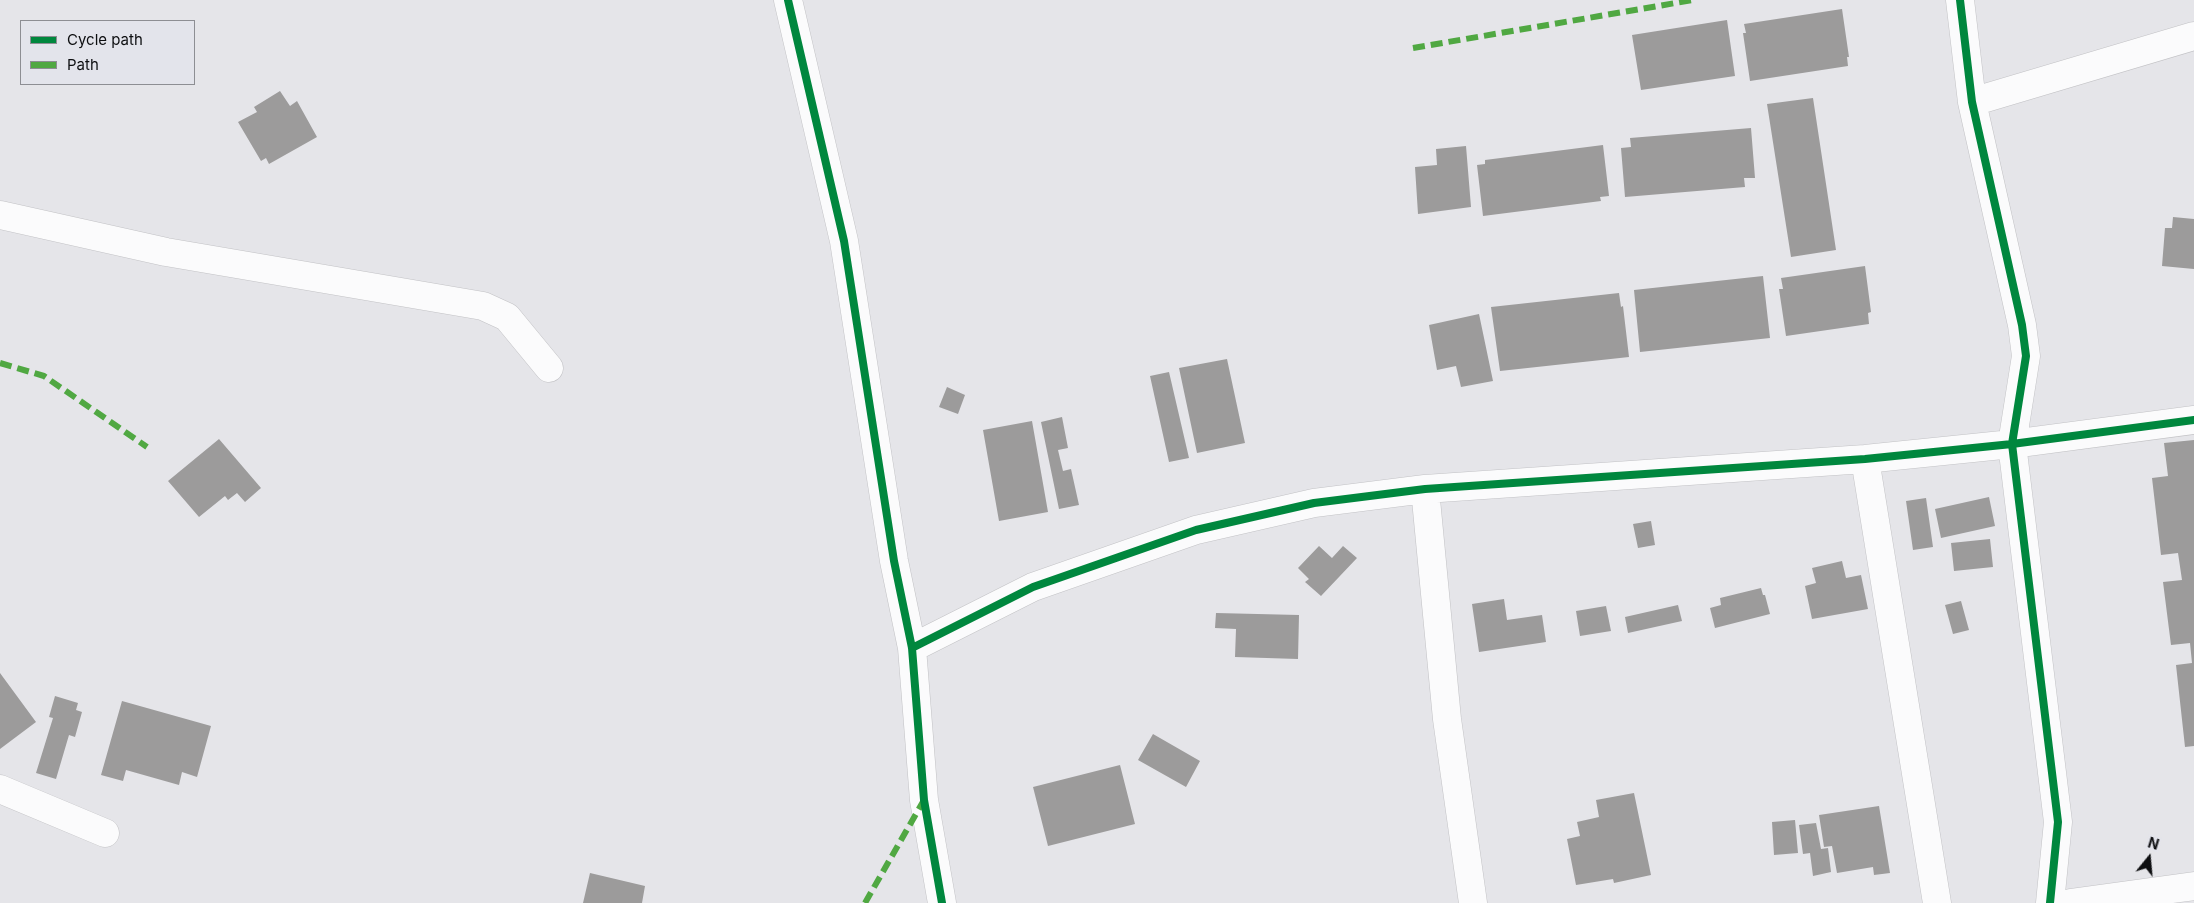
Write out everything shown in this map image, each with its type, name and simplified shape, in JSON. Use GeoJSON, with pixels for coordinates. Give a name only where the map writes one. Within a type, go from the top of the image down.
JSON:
{"type":"FeatureCollection","features":[{"type":"Feature","properties":{"kind":"street"},"geometry":{"type":"LineString","coordinates":[[788,0],[844,241],[894,561],[912,648],[924,800],[942,903]]}},
{"type":"Feature","properties":{"kind":"street"},"geometry":{"type":"LineString","coordinates":[[1960,0],[1972,102],[2022,325],[2026,356],[2012,444],[2058,822],[2050,903]]}},
{"type":"Feature","properties":{"kind":"street"},"geometry":{"type":"LineString","coordinates":[[1972,102],[2194,36]]}},
{"type":"Feature","properties":{"kind":"street"},"geometry":{"type":"LineString","coordinates":[[0,216],[166,252],[483,306],[507,318],[549,368]]}},
{"type":"Feature","properties":{"kind":"street"},"geometry":{"type":"LineString","coordinates":[[912,648],[1033,588],[1196,530],[1314,503],[1425,488],[1865,459],[2012,444],[2194,420]]}},
{"type":"Feature","properties":{"kind":"street"},"geometry":{"type":"LineString","coordinates":[[1865,459],[1937,903]]}},
{"type":"Feature","properties":{"kind":"street"},"geometry":{"type":"LineString","coordinates":[[1425,488],[1447,719],[1473,903]]}},
{"type":"Feature","properties":{"kind":"street"},"geometry":{"type":"LineString","coordinates":[[0,789],[105,833]]}},
{"type":"Feature","properties":{"kind":"street"},"geometry":{"type":"LineString","coordinates":[[2070,903],[2194,886]]}},
{"type":"Feature","properties":{"kind":"building"},"geometry":{"type":"Polygon","coordinates":[[[1842,9],[1849,57],[1847,57],[1848,66],[1750,81],[1743,33],[1746,33],[1744,24],[1842,9]]]}},
{"type":"Feature","properties":{"kind":"building"},"geometry":{"type":"Polygon","coordinates":[[[1727,20],[1735,76],[1641,90],[1632,35],[1727,20]]]}},
{"type":"Feature","properties":{"kind":"building"},"geometry":{"type":"Polygon","coordinates":[[[280,91],[290,106],[297,101],[317,137],[269,164],[266,158],[261,161],[238,122],[257,112],[254,107],[280,91]]]}},
{"type":"Feature","properties":{"kind":"building"},"geometry":{"type":"Polygon","coordinates":[[[1813,98],[1836,250],[1791,257],[1767,104],[1813,98]]]}},
{"type":"Feature","properties":{"kind":"building"},"geometry":{"type":"Polygon","coordinates":[[[1751,128],[1755,178],[1744,178],[1745,187],[1625,197],[1621,148],[1631,147],[1630,138],[1751,128]]]}},
{"type":"Feature","properties":{"kind":"building"},"geometry":{"type":"Polygon","coordinates":[[[1603,145],[1609,196],[1600,197],[1601,201],[1483,216],[1477,165],[1485,164],[1485,160],[1603,145]]]}},
{"type":"Feature","properties":{"kind":"building"},"geometry":{"type":"Polygon","coordinates":[[[1466,146],[1471,207],[1418,214],[1415,167],[1437,165],[1436,149],[1466,146]]]}},
{"type":"Feature","properties":{"kind":"building"},"geometry":{"type":"Polygon","coordinates":[[[2173,217],[2194,219],[2194,269],[2162,266],[2165,228],[2172,228],[2173,217]]]}},
{"type":"Feature","properties":{"kind":"building"},"geometry":{"type":"Polygon","coordinates":[[[1865,266],[1871,312],[1868,313],[1869,324],[1786,336],[1779,289],[1783,289],[1781,278],[1865,266]]]}},
{"type":"Feature","properties":{"kind":"building"},"geometry":{"type":"Polygon","coordinates":[[[1763,276],[1770,338],[1640,352],[1634,290],[1763,276]]]}},
{"type":"Feature","properties":{"kind":"building"},"geometry":{"type":"Polygon","coordinates":[[[1619,293],[1621,307],[1623,306],[1629,357],[1500,371],[1491,307],[1619,293]]]}},
{"type":"Feature","properties":{"kind":"building"},"geometry":{"type":"Polygon","coordinates":[[[1479,314],[1493,381],[1461,387],[1456,366],[1437,370],[1429,325],[1479,314]]]}},
{"type":"Feature","properties":{"kind":"building"},"geometry":{"type":"Polygon","coordinates":[[[1227,359],[1245,443],[1197,453],[1179,368],[1227,359]]]}},
{"type":"Feature","properties":{"kind":"building"},"geometry":{"type":"Polygon","coordinates":[[[1169,372],[1189,458],[1169,462],[1150,376],[1169,372]]]}},
{"type":"Feature","properties":{"kind":"building"},"geometry":{"type":"Polygon","coordinates":[[[947,387],[965,395],[958,414],[939,407],[947,387]]]}},
{"type":"Feature","properties":{"kind":"building"},"geometry":{"type":"Polygon","coordinates":[[[1062,417],[1068,448],[1058,450],[1063,471],[1071,469],[1079,505],[1059,509],[1041,422],[1062,417]]]}},
{"type":"Feature","properties":{"kind":"building"},"geometry":{"type":"Polygon","coordinates":[[[1032,421],[1048,512],[999,521],[983,430],[1032,421]]]}},
{"type":"Feature","properties":{"kind":"building"},"geometry":{"type":"Polygon","coordinates":[[[219,439],[261,488],[245,502],[237,493],[228,500],[225,496],[199,517],[168,481],[219,439]]]}},
{"type":"Feature","properties":{"kind":"building"},"geometry":{"type":"Polygon","coordinates":[[[2194,440],[2194,746],[2185,747],[2176,665],[2192,663],[2190,643],[2171,645],[2163,582],[2182,580],[2178,553],[2161,555],[2152,478],[2168,476],[2164,443],[2194,440]]]}},
{"type":"Feature","properties":{"kind":"building"},"geometry":{"type":"Polygon","coordinates":[[[1989,497],[1995,526],[1941,538],[1935,509],[1989,497]]]}},
{"type":"Feature","properties":{"kind":"building"},"geometry":{"type":"Polygon","coordinates":[[[1926,498],[1933,547],[1913,550],[1906,501],[1926,498]]]}},
{"type":"Feature","properties":{"kind":"building"},"geometry":{"type":"Polygon","coordinates":[[[1651,521],[1655,545],[1638,548],[1633,524],[1651,521]]]}},
{"type":"Feature","properties":{"kind":"building"},"geometry":{"type":"Polygon","coordinates":[[[1990,539],[1993,567],[1954,571],[1951,543],[1990,539]]]}},
{"type":"Feature","properties":{"kind":"building"},"geometry":{"type":"Polygon","coordinates":[[[1319,546],[1332,558],[1343,546],[1357,558],[1321,596],[1305,582],[1309,579],[1298,568],[1319,546]]]}},
{"type":"Feature","properties":{"kind":"building"},"geometry":{"type":"Polygon","coordinates":[[[1842,561],[1846,578],[1861,575],[1868,609],[1812,619],[1805,586],[1816,583],[1812,568],[1842,561]]]}},
{"type":"Feature","properties":{"kind":"building"},"geometry":{"type":"Polygon","coordinates":[[[1761,588],[1770,614],[1715,628],[1710,608],[1721,605],[1720,598],[1761,588]]]}},
{"type":"Feature","properties":{"kind":"building"},"geometry":{"type":"Polygon","coordinates":[[[1504,599],[1507,620],[1542,615],[1546,642],[1479,652],[1472,604],[1504,599]]]}},
{"type":"Feature","properties":{"kind":"building"},"geometry":{"type":"Polygon","coordinates":[[[1961,601],[1969,630],[1953,634],[1945,605],[1961,601]]]}},
{"type":"Feature","properties":{"kind":"building"},"geometry":{"type":"Polygon","coordinates":[[[1678,605],[1682,621],[1628,633],[1625,617],[1678,605]]]}},
{"type":"Feature","properties":{"kind":"building"},"geometry":{"type":"Polygon","coordinates":[[[1606,606],[1611,631],[1580,636],[1576,611],[1606,606]]]}},
{"type":"Feature","properties":{"kind":"building"},"geometry":{"type":"Polygon","coordinates":[[[1216,613],[1299,615],[1298,659],[1235,657],[1236,629],[1215,628],[1216,613]]]}},
{"type":"Feature","properties":{"kind":"building"},"geometry":{"type":"Polygon","coordinates":[[[0,673],[36,722],[0,749],[0,673]]]}},
{"type":"Feature","properties":{"kind":"building"},"geometry":{"type":"Polygon","coordinates":[[[55,696],[78,703],[76,710],[82,712],[75,737],[69,735],[56,779],[36,773],[53,718],[49,717],[55,696]]]}},
{"type":"Feature","properties":{"kind":"building"},"geometry":{"type":"Polygon","coordinates":[[[122,701],[211,726],[197,777],[182,772],[179,785],[126,770],[123,781],[101,775],[122,701]]]}},
{"type":"Feature","properties":{"kind":"building"},"geometry":{"type":"Polygon","coordinates":[[[1153,734],[1200,761],[1186,787],[1138,760],[1153,734]]]}},
{"type":"Feature","properties":{"kind":"building"},"geometry":{"type":"Polygon","coordinates":[[[1120,765],[1135,824],[1048,846],[1033,787],[1120,765]]]}},
{"type":"Feature","properties":{"kind":"building"},"geometry":{"type":"Polygon","coordinates":[[[1634,793],[1651,875],[1614,883],[1613,879],[1576,885],[1567,839],[1580,836],[1577,822],[1599,817],[1596,800],[1634,793]]]}},
{"type":"Feature","properties":{"kind":"building"},"geometry":{"type":"Polygon","coordinates":[[[1879,806],[1890,873],[1874,875],[1873,867],[1837,873],[1832,846],[1824,847],[1819,815],[1879,806]]]}},
{"type":"Feature","properties":{"kind":"building"},"geometry":{"type":"Polygon","coordinates":[[[1795,820],[1798,853],[1774,855],[1772,822],[1795,820]]]}},
{"type":"Feature","properties":{"kind":"building"},"geometry":{"type":"Polygon","coordinates":[[[1816,823],[1821,849],[1828,848],[1831,872],[1813,876],[1810,853],[1803,854],[1799,825],[1816,823]]]}},
{"type":"Feature","properties":{"kind":"building"},"geometry":{"type":"Polygon","coordinates":[[[590,873],[645,886],[642,903],[583,903],[590,873]]]}},
{"type":"Feature","properties":{"kind":"marked path"},"geometry":{"type":"LineString","coordinates":[[1413,48],[1693,0]]}},
{"type":"Feature","properties":{"kind":"marked path"},"geometry":{"type":"LineString","coordinates":[[0,363],[44,376],[147,447]]}},
{"type":"Feature","properties":{"kind":"marked path"},"geometry":{"type":"LineString","coordinates":[[865,903],[924,800]]}},
{"type":"Feature","properties":{"kind":"cycle path"},"geometry":{"type":"LineString","coordinates":[[788,0],[844,241],[894,561],[912,648],[924,800],[942,903]]}},
{"type":"Feature","properties":{"kind":"cycle path"},"geometry":{"type":"LineString","coordinates":[[1960,0],[1972,102],[2022,325],[2026,356],[2012,444],[2058,822],[2050,903]]}},
{"type":"Feature","properties":{"kind":"cycle path"},"geometry":{"type":"LineString","coordinates":[[912,648],[1033,587],[1196,530],[1314,503],[1425,489],[1865,459],[2012,444],[2194,420]]}}]}
